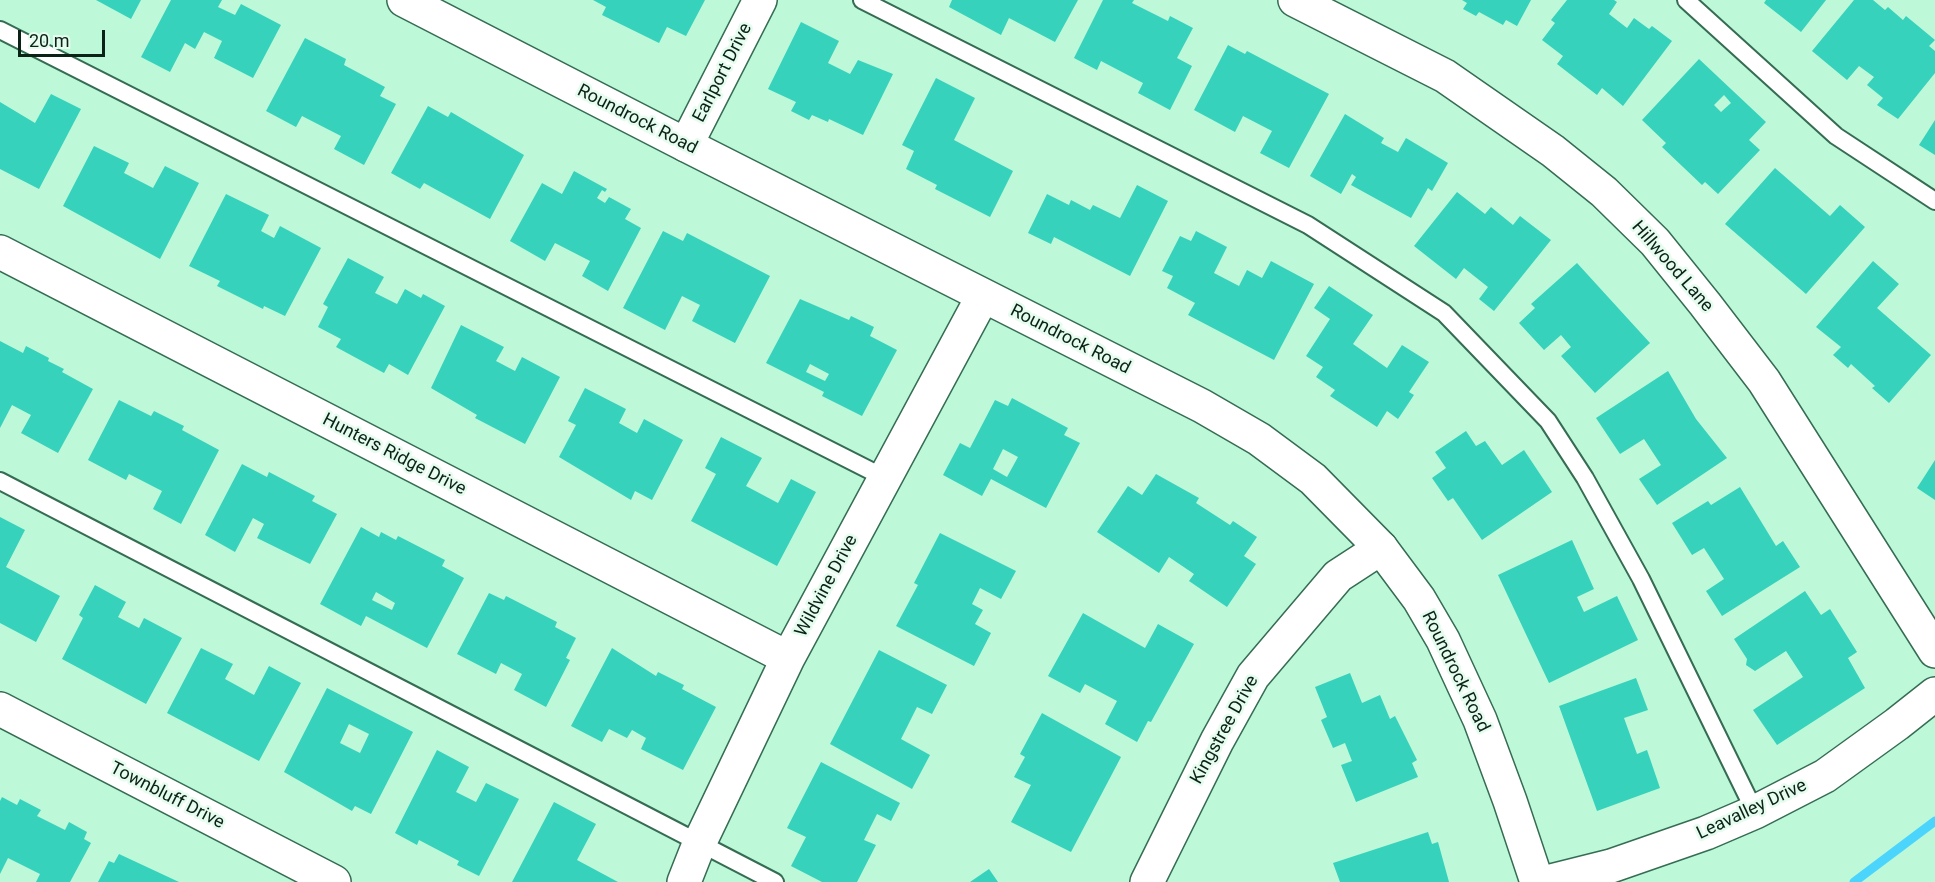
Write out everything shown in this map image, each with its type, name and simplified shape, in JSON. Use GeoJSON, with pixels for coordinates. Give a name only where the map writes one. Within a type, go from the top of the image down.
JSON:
{"type":"FeatureCollection","features":[{"type":"Feature","properties":{"kind":"street","name":"Roundrock Road"},"geometry":{"type":"LineString","coordinates":[[404,0],[1202,406],[1259,439],[1313,479],[1382,548],[1419,599],[1443,640],[1480,720],[1510,801],[1536,882]]}},
{"type":"Feature","properties":{"kind":"street","name":"Earlport Drive"},"geometry":{"type":"LineString","coordinates":[[686,145],[760,0]]}},
{"type":"Feature","properties":{"kind":"street","name":"Hillwood Lane"},"geometry":{"type":"LineString","coordinates":[[1296,0],[1445,76],[1553,151],[1604,192],[1655,242],[1706,304],[1764,381],[1935,651]]}},
{"type":"Feature","properties":{"kind":"street","name":"Hunters Ridge Drive"},"geometry":{"type":"LineString","coordinates":[[0,252],[788,658]]}},
{"type":"Feature","properties":{"kind":"street","name":"Wildvine Drive"},"geometry":{"type":"LineString","coordinates":[[684,882],[699,843],[788,658],[983,296]]}},
{"type":"Feature","properties":{"kind":"street","name":"Kingstree Drive"},"geometry":{"type":"LineString","coordinates":[[1148,882],[1217,741],[1253,676],[1338,576],[1382,548]]}},
{"type":"Feature","properties":{"kind":"street","name":"Leavalley Drive"},"geometry":{"type":"LineString","coordinates":[[1547,882],[1611,866],[1706,833],[1755,812],[1825,776],[1935,694]]}},
{"type":"Feature","properties":{"kind":"street","name":"Townbluff Drive"},"geometry":{"type":"LineString","coordinates":[[0,710],[334,882]]}},
{"type":"Feature","properties":{"kind":"lane"},"geometry":{"type":"LineString","coordinates":[[862,0],[1308,225],[1444,313],[1548,421],[1585,478],[1641,579],[1755,812]]}},
{"type":"Feature","properties":{"kind":"lane"},"geometry":{"type":"LineString","coordinates":[[1686,0],[1836,136],[1935,201]]}},
{"type":"Feature","properties":{"kind":"lane"},"geometry":{"type":"LineString","coordinates":[[0,30],[885,478]]}},
{"type":"Feature","properties":{"kind":"lane"},"geometry":{"type":"LineString","coordinates":[[0,481],[775,882]]}},
{"type":"Feature","properties":{"kind":"building"},"geometry":{"type":"Polygon","coordinates":[[[96,0],[141,0],[131,19],[96,0]]]}},
{"type":"Feature","properties":{"kind":"building"},"geometry":{"type":"Polygon","coordinates":[[[171,0],[222,0],[218,7],[235,15],[241,4],[281,25],[253,78],[214,58],[222,41],[204,32],[195,49],[185,43],[170,72],[141,57],[171,0]]]}},
{"type":"Feature","properties":{"kind":"building"},"geometry":{"type":"Polygon","coordinates":[[[593,0],[705,0],[686,36],[667,27],[659,43],[602,15],[606,7],[593,0]]]}},
{"type":"Feature","properties":{"kind":"building"},"geometry":{"type":"Polygon","coordinates":[[[952,0],[1078,0],[1055,42],[1009,18],[1001,35],[949,7],[952,0]]]}},
{"type":"Feature","properties":{"kind":"building"},"geometry":{"type":"Polygon","coordinates":[[[1103,0],[1134,0],[1132,3],[1168,21],[1170,16],[1193,28],[1177,58],[1192,66],[1170,110],[1138,93],[1143,83],[1101,61],[1097,70],[1074,58],[1103,0]]]}},
{"type":"Feature","properties":{"kind":"building"},"geometry":{"type":"Polygon","coordinates":[[[1462,0],[1531,0],[1517,26],[1506,20],[1503,25],[1479,12],[1476,16],[1463,9],[1467,3],[1462,0]]]}},
{"type":"Feature","properties":{"kind":"building"},"geometry":{"type":"Polygon","coordinates":[[[1567,0],[1614,0],[1617,2],[1609,14],[1627,28],[1634,18],[1649,29],[1652,26],[1672,41],[1623,106],[1602,88],[1597,95],[1557,64],[1563,56],[1542,40],[1555,23],[1551,20],[1567,0]]]}},
{"type":"Feature","properties":{"kind":"building"},"geometry":{"type":"Polygon","coordinates":[[[1766,0],[1826,0],[1801,32],[1764,3],[1766,0]]]}},
{"type":"Feature","properties":{"kind":"building"},"geometry":{"type":"Polygon","coordinates":[[[1854,0],[1873,0],[1885,10],[1888,7],[1903,20],[1906,16],[1935,40],[1929,46],[1935,51],[1935,73],[1898,119],[1877,105],[1883,98],[1867,85],[1874,77],[1859,66],[1847,80],[1812,51],[1854,0]]]}},
{"type":"Feature","properties":{"kind":"building"},"geometry":{"type":"Polygon","coordinates":[[[801,22],[839,41],[828,63],[850,74],[858,60],[893,74],[863,135],[829,119],[828,122],[812,115],[809,120],[791,111],[796,102],[768,89],[801,22]]]}},
{"type":"Feature","properties":{"kind":"building"},"geometry":{"type":"Polygon","coordinates":[[[305,38],[346,59],[344,65],[385,87],[380,96],[396,104],[364,165],[334,149],[341,136],[302,116],[296,127],[266,111],[305,38]]]}},
{"type":"Feature","properties":{"kind":"building"},"geometry":{"type":"Polygon","coordinates":[[[1228,45],[1245,54],[1247,51],[1329,94],[1289,168],[1260,153],[1272,131],[1243,116],[1235,132],[1194,110],[1228,45]]]}},
{"type":"Feature","properties":{"kind":"building"},"geometry":{"type":"Polygon","coordinates":[[[1699,59],[1766,122],[1749,140],[1760,150],[1718,194],[1705,182],[1702,185],[1662,147],[1666,143],[1642,120],[1699,59]],[[1724,95],[1714,105],[1721,112],[1731,103],[1724,95]]]}},
{"type":"Feature","properties":{"kind":"building"},"geometry":{"type":"Polygon","coordinates":[[[936,78],[975,98],[954,140],[1013,171],[990,217],[935,189],[937,185],[906,169],[914,151],[902,145],[936,78]]]}},
{"type":"Feature","properties":{"kind":"building"},"geometry":{"type":"Polygon","coordinates":[[[51,94],[81,109],[39,189],[0,169],[0,102],[35,123],[51,94]]]}},
{"type":"Feature","properties":{"kind":"building"},"geometry":{"type":"Polygon","coordinates":[[[428,106],[448,117],[451,112],[524,155],[490,219],[424,183],[420,189],[391,173],[428,106]]]}},
{"type":"Feature","properties":{"kind":"building"},"geometry":{"type":"Polygon","coordinates":[[[1345,114],[1384,138],[1381,143],[1398,152],[1406,138],[1448,163],[1432,191],[1428,188],[1411,218],[1351,185],[1356,177],[1352,174],[1341,194],[1310,176],[1345,114]]]}},
{"type":"Feature","properties":{"kind":"building"},"geometry":{"type":"Polygon","coordinates":[[[1935,120],[1935,155],[1919,145],[1935,120]]]}},
{"type":"Feature","properties":{"kind":"building"},"geometry":{"type":"Polygon","coordinates":[[[94,146],[129,163],[124,173],[153,188],[165,166],[199,183],[160,259],[63,206],[94,146]]]}},
{"type":"Feature","properties":{"kind":"building"},"geometry":{"type":"Polygon","coordinates":[[[1775,168],[1830,216],[1840,205],[1865,227],[1806,294],[1725,224],[1775,168]]]}},
{"type":"Feature","properties":{"kind":"building"},"geometry":{"type":"Polygon","coordinates":[[[574,171],[607,189],[605,192],[602,190],[597,198],[605,203],[609,197],[631,209],[625,219],[641,228],[608,291],[582,276],[590,261],[555,243],[545,261],[510,241],[542,183],[562,194],[574,171]]]}},
{"type":"Feature","properties":{"kind":"building"},"geometry":{"type":"Polygon","coordinates":[[[1137,185],[1168,201],[1130,276],[1054,237],[1051,244],[1028,233],[1047,194],[1069,205],[1071,200],[1090,210],[1093,205],[1120,218],[1137,185]]]}},
{"type":"Feature","properties":{"kind":"building"},"geometry":{"type":"Polygon","coordinates":[[[1457,192],[1485,214],[1491,207],[1513,225],[1520,216],[1551,240],[1494,311],[1479,299],[1488,287],[1464,268],[1456,279],[1414,246],[1457,192]]]}},
{"type":"Feature","properties":{"kind":"building"},"geometry":{"type":"Polygon","coordinates":[[[226,194],[269,215],[261,231],[274,238],[280,226],[321,248],[285,316],[264,306],[263,309],[217,286],[220,281],[189,266],[226,194]]]}},
{"type":"Feature","properties":{"kind":"building"},"geometry":{"type":"Polygon","coordinates":[[[663,231],[683,241],[687,233],[770,276],[735,343],[692,321],[700,305],[682,296],[665,330],[623,308],[663,231]]]}},
{"type":"Feature","properties":{"kind":"building"},"geometry":{"type":"Polygon","coordinates":[[[1196,231],[1227,247],[1214,273],[1239,286],[1247,270],[1262,278],[1271,261],[1314,284],[1274,360],[1188,315],[1195,303],[1167,288],[1173,276],[1162,271],[1180,236],[1191,241],[1196,231]]]}},
{"type":"Feature","properties":{"kind":"building"},"geometry":{"type":"Polygon","coordinates":[[[348,258],[384,277],[375,293],[397,304],[405,289],[421,298],[423,294],[445,306],[408,375],[389,364],[384,373],[336,347],[341,339],[318,327],[328,307],[323,304],[348,258]]]}},
{"type":"Feature","properties":{"kind":"building"},"geometry":{"type":"Polygon","coordinates":[[[1873,261],[1899,284],[1877,308],[1931,355],[1889,403],[1872,388],[1875,386],[1851,364],[1848,368],[1833,355],[1841,347],[1816,327],[1873,261]]]}},
{"type":"Feature","properties":{"kind":"building"},"geometry":{"type":"Polygon","coordinates":[[[1577,263],[1650,343],[1595,393],[1561,356],[1571,347],[1561,335],[1544,350],[1519,323],[1535,308],[1531,304],[1577,263]]]}},
{"type":"Feature","properties":{"kind":"building"},"geometry":{"type":"Polygon","coordinates":[[[1329,286],[1373,315],[1353,344],[1387,368],[1402,345],[1429,362],[1409,392],[1414,395],[1398,419],[1387,411],[1377,427],[1330,396],[1335,390],[1316,377],[1323,367],[1306,356],[1330,319],[1314,308],[1329,286]]]}},
{"type":"Feature","properties":{"kind":"building"},"geometry":{"type":"Polygon","coordinates":[[[800,299],[849,320],[851,316],[874,327],[870,336],[897,350],[862,416],[822,396],[824,392],[766,363],[800,299]],[[810,364],[806,372],[825,381],[829,374],[810,364]]]}},
{"type":"Feature","properties":{"kind":"building"},"geometry":{"type":"Polygon","coordinates":[[[461,325],[504,347],[496,361],[515,371],[522,357],[560,377],[525,444],[475,418],[477,415],[431,388],[461,325]]]}},
{"type":"Feature","properties":{"kind":"building"},"geometry":{"type":"Polygon","coordinates":[[[0,341],[23,353],[26,346],[49,358],[48,361],[64,369],[62,372],[93,389],[58,453],[21,433],[31,415],[12,405],[0,428],[0,341]]]}},
{"type":"Feature","properties":{"kind":"building"},"geometry":{"type":"Polygon","coordinates":[[[1668,371],[1696,419],[1727,458],[1657,505],[1639,479],[1661,465],[1644,439],[1620,454],[1596,418],[1668,371]]]}},
{"type":"Feature","properties":{"kind":"building"},"geometry":{"type":"Polygon","coordinates":[[[585,388],[626,409],[619,423],[637,433],[644,419],[683,440],[652,500],[635,491],[631,500],[559,457],[576,425],[568,421],[585,388]]]}},
{"type":"Feature","properties":{"kind":"building"},"geometry":{"type":"Polygon","coordinates":[[[1012,398],[1068,428],[1064,435],[1080,443],[1046,508],[991,479],[982,496],[943,475],[960,443],[970,448],[995,400],[1008,406],[1012,398]],[[1003,449],[993,469],[1007,477],[1018,457],[1003,449]]]}},
{"type":"Feature","properties":{"kind":"building"},"geometry":{"type":"Polygon","coordinates":[[[119,400],[151,416],[154,411],[184,426],[182,430],[219,450],[181,524],[153,509],[162,491],[129,474],[126,480],[88,460],[119,400]]]}},
{"type":"Feature","properties":{"kind":"building"},"geometry":{"type":"Polygon","coordinates":[[[1466,431],[1476,446],[1485,441],[1502,465],[1524,450],[1552,492],[1482,540],[1453,498],[1448,501],[1432,478],[1446,468],[1435,452],[1466,431]]]}},
{"type":"Feature","properties":{"kind":"building"},"geometry":{"type":"Polygon","coordinates":[[[721,437],[762,458],[746,486],[778,503],[791,479],[816,492],[777,566],[691,521],[716,474],[705,468],[721,437]]]}},
{"type":"Feature","properties":{"kind":"building"},"geometry":{"type":"Polygon","coordinates":[[[1935,460],[1935,500],[1917,488],[1935,460]]]}},
{"type":"Feature","properties":{"kind":"building"},"geometry":{"type":"Polygon","coordinates":[[[242,464],[267,477],[269,472],[315,496],[312,501],[337,514],[310,564],[257,538],[264,524],[253,518],[235,552],[205,535],[242,464]]]}},
{"type":"Feature","properties":{"kind":"building"},"geometry":{"type":"Polygon","coordinates":[[[1156,474],[1199,498],[1196,503],[1230,525],[1233,521],[1257,537],[1244,556],[1256,564],[1227,607],[1189,581],[1194,574],[1169,557],[1159,573],[1097,532],[1128,486],[1142,495],[1156,474]]]}},
{"type":"Feature","properties":{"kind":"building"},"geometry":{"type":"Polygon","coordinates":[[[1740,487],[1776,546],[1783,541],[1800,567],[1722,616],[1706,591],[1724,579],[1704,548],[1692,555],[1672,523],[1708,501],[1711,505],[1740,487]]]}},
{"type":"Feature","properties":{"kind":"building"},"geometry":{"type":"Polygon","coordinates":[[[0,517],[25,530],[6,567],[60,596],[36,642],[0,623],[0,517]]]}},
{"type":"Feature","properties":{"kind":"building"},"geometry":{"type":"Polygon","coordinates":[[[361,527],[379,537],[381,532],[396,540],[398,536],[445,560],[442,566],[464,578],[427,648],[366,616],[361,626],[320,604],[361,527]],[[376,592],[372,600],[392,610],[395,603],[376,592]]]}},
{"type":"Feature","properties":{"kind":"building"},"geometry":{"type":"Polygon","coordinates":[[[940,533],[1016,571],[1001,599],[980,588],[972,604],[983,610],[975,624],[991,633],[974,666],[896,626],[918,585],[914,583],[940,533]]]}},
{"type":"Feature","properties":{"kind":"building"},"geometry":{"type":"Polygon","coordinates":[[[1572,540],[1594,589],[1577,597],[1584,612],[1617,596],[1638,640],[1549,683],[1498,575],[1572,540]]]}},
{"type":"Feature","properties":{"kind":"building"},"geometry":{"type":"Polygon","coordinates":[[[95,585],[126,602],[118,617],[139,628],[144,618],[182,638],[146,704],[62,659],[83,618],[79,615],[95,585]]]}},
{"type":"Feature","properties":{"kind":"building"},"geometry":{"type":"Polygon","coordinates":[[[1805,591],[1821,615],[1830,609],[1857,652],[1848,658],[1865,688],[1777,745],[1753,710],[1803,677],[1786,651],[1755,671],[1746,665],[1747,659],[1734,639],[1805,591]]]}},
{"type":"Feature","properties":{"kind":"building"},"geometry":{"type":"Polygon","coordinates":[[[489,593],[504,600],[506,596],[557,622],[555,627],[576,638],[566,658],[570,660],[546,707],[514,690],[522,674],[501,663],[496,674],[457,654],[489,593]]]}},
{"type":"Feature","properties":{"kind":"building"},"geometry":{"type":"Polygon","coordinates":[[[1083,613],[1145,648],[1158,624],[1194,644],[1151,722],[1148,721],[1137,742],[1105,724],[1117,701],[1085,684],[1080,693],[1048,676],[1083,613]]]}},
{"type":"Feature","properties":{"kind":"building"},"geometry":{"type":"Polygon","coordinates":[[[201,648],[233,664],[225,679],[254,695],[269,666],[301,683],[259,761],[167,713],[201,648]]]}},
{"type":"Feature","properties":{"kind":"building"},"geometry":{"type":"Polygon","coordinates":[[[612,648],[656,676],[658,672],[684,685],[682,689],[716,707],[683,770],[641,749],[646,738],[632,730],[627,738],[609,729],[602,742],[571,726],[612,648]]]}},
{"type":"Feature","properties":{"kind":"building"},"geometry":{"type":"Polygon","coordinates":[[[879,650],[947,685],[932,714],[917,707],[901,739],[930,755],[912,789],[830,744],[879,650]]]}},
{"type":"Feature","properties":{"kind":"building"},"geometry":{"type":"Polygon","coordinates":[[[1350,673],[1362,703],[1380,695],[1390,719],[1395,716],[1417,760],[1412,763],[1418,777],[1356,802],[1341,765],[1352,761],[1345,743],[1333,748],[1321,720],[1327,717],[1315,687],[1350,673]]]}},
{"type":"Feature","properties":{"kind":"building"},"geometry":{"type":"Polygon","coordinates":[[[1636,678],[1648,710],[1624,718],[1637,754],[1647,750],[1660,788],[1597,811],[1559,706],[1636,678]]]}},
{"type":"Feature","properties":{"kind":"building"},"geometry":{"type":"Polygon","coordinates":[[[327,688],[413,732],[371,814],[355,806],[352,811],[284,772],[327,688]],[[349,724],[340,743],[360,753],[369,734],[349,724]]]}},
{"type":"Feature","properties":{"kind":"building"},"geometry":{"type":"Polygon","coordinates":[[[1042,713],[1121,757],[1071,852],[1011,822],[1031,785],[1014,777],[1025,757],[1020,754],[1042,713]]]}},
{"type":"Feature","properties":{"kind":"building"},"geometry":{"type":"Polygon","coordinates":[[[437,750],[469,767],[456,792],[476,802],[486,783],[519,799],[479,876],[457,865],[459,861],[419,840],[417,845],[395,833],[437,750]]]}},
{"type":"Feature","properties":{"kind":"building"},"geometry":{"type":"Polygon","coordinates":[[[821,762],[900,803],[891,821],[877,814],[864,840],[876,845],[857,882],[822,882],[791,866],[806,837],[787,828],[821,762]]]}},
{"type":"Feature","properties":{"kind":"building"},"geometry":{"type":"Polygon","coordinates":[[[2,797],[17,805],[20,799],[41,810],[37,816],[65,830],[69,822],[87,832],[84,839],[91,843],[70,882],[36,882],[40,874],[8,858],[0,874],[0,801],[2,797]]]}},
{"type":"Feature","properties":{"kind":"building"},"geometry":{"type":"Polygon","coordinates":[[[554,802],[596,824],[577,860],[618,882],[512,882],[554,802]]]}},
{"type":"Feature","properties":{"kind":"building"},"geometry":{"type":"Polygon","coordinates":[[[1428,832],[1432,844],[1438,842],[1449,882],[1340,882],[1333,863],[1428,832]]]}},
{"type":"Feature","properties":{"kind":"building"},"geometry":{"type":"Polygon","coordinates":[[[119,854],[179,882],[98,882],[109,861],[114,863],[119,854]]]}},
{"type":"Feature","properties":{"kind":"building"},"geometry":{"type":"Polygon","coordinates":[[[989,869],[998,882],[970,882],[989,869]]]}},
{"type":"Feature","properties":{"kind":"waterway"},"geometry":{"type":"LineString","coordinates":[[1854,882],[1935,821]]}}]}
